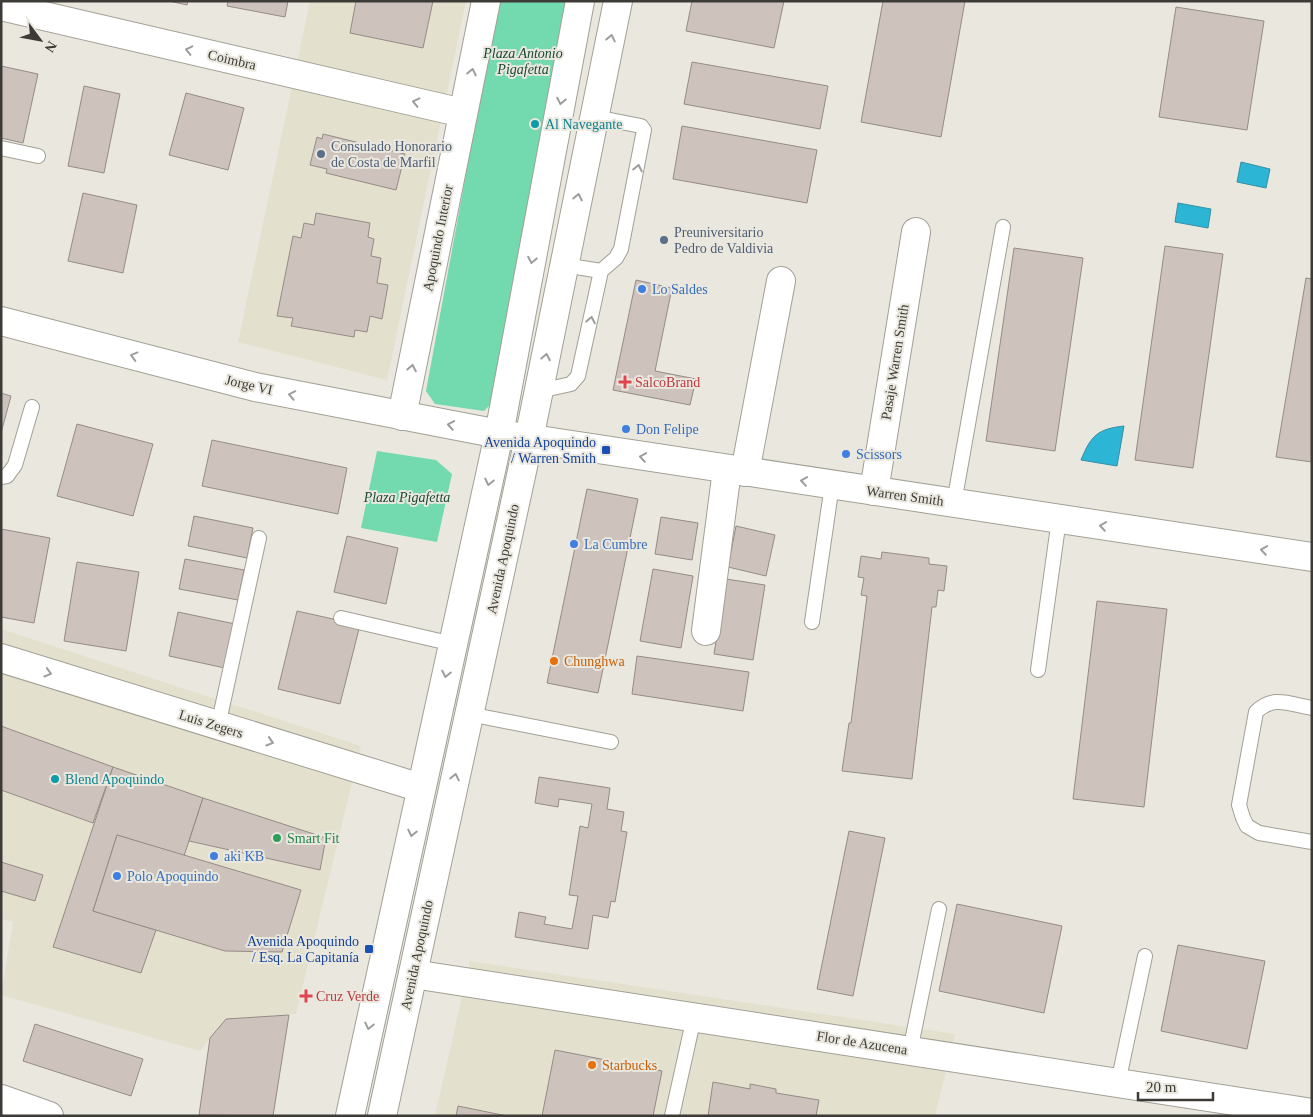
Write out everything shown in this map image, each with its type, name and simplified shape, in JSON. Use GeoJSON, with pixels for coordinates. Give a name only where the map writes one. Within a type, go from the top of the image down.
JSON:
{"type":"FeatureCollection","features":[{"type":"Feature","properties":{"kind":"street","name":"Apoquindo Interior"},"geometry":{"type":"LineString","coordinates":[[402,416],[486,1]]}},
{"type":"Feature","properties":{"kind":"street"},"geometry":{"type":"LineString","coordinates":[[350,1116],[499,434],[580,1]]}},
{"type":"Feature","properties":{"kind":"street","name":"Avenida Apoquindo"},"geometry":{"type":"LineString","coordinates":[[382,1116],[529,439],[618,1]]}},
{"type":"Feature","properties":{"kind":"street","name":"Coimbra"},"geometry":{"type":"LineString","coordinates":[[1,6],[463,113]]}},
{"type":"Feature","properties":{"kind":"street","name":"Pasaje Warren Smith"},"geometry":{"type":"LineString","coordinates":[[874,491],[916,232]]}},
{"type":"Feature","properties":{"kind":"street"},"geometry":{"type":"LineString","coordinates":[[706,631],[736,471],[781,281]]}},
{"type":"Feature","properties":{"kind":"street","name":"Jorge VI"},"geometry":{"type":"LineString","coordinates":[[1,321],[255,387],[499,434]]}},
{"type":"Feature","properties":{"kind":"street","name":"Warren Smith"},"geometry":{"type":"LineString","coordinates":[[499,434],[1312,557]]}},
{"type":"Feature","properties":{"kind":"street","name":"Luis Zegers"},"geometry":{"type":"LineString","coordinates":[[1,658],[422,788]]}},
{"type":"Feature","properties":{"kind":"street","name":"Flor de Azucena"},"geometry":{"type":"LineString","coordinates":[[413,974],[1312,1113]]}},
{"type":"Feature","properties":{"kind":"street"},"geometry":{"type":"LineString","coordinates":[[1,1099],[45,1115]]}},
{"type":"Feature","properties":{"kind":"lane"},"geometry":{"type":"LineString","coordinates":[[539,391],[571,384],[578,376],[601,271],[616,258],[621,249],[644,130],[641,126],[595,118]]}},
{"type":"Feature","properties":{"kind":"lane"},"geometry":{"type":"LineString","coordinates":[[1,148],[38,156]]}},
{"type":"Feature","properties":{"kind":"lane"},"geometry":{"type":"LineString","coordinates":[[954,503],[1003,227]]}},
{"type":"Feature","properties":{"kind":"lane"},"geometry":{"type":"LineString","coordinates":[[564,265],[601,271]]}},
{"type":"Feature","properties":{"kind":"lane"},"geometry":{"type":"LineString","coordinates":[[1,477],[7,476],[15,465],[32,407]]}},
{"type":"Feature","properties":{"kind":"lane"},"geometry":{"type":"LineString","coordinates":[[812,622],[832,485]]}},
{"type":"Feature","properties":{"kind":"lane"},"geometry":{"type":"LineString","coordinates":[[1038,670],[1059,519]]}},
{"type":"Feature","properties":{"kind":"lane"},"geometry":{"type":"LineString","coordinates":[[218,726],[259,538]]}},
{"type":"Feature","properties":{"kind":"lane"},"geometry":{"type":"LineString","coordinates":[[341,618],[453,644]]}},
{"type":"Feature","properties":{"kind":"lane"},"geometry":{"type":"LineString","coordinates":[[1312,708],[1274,701],[1265,703],[1256,712],[1239,805],[1247,826],[1260,833],[1312,842]]}},
{"type":"Feature","properties":{"kind":"lane"},"geometry":{"type":"LineString","coordinates":[[469,714],[611,742]]}},
{"type":"Feature","properties":{"kind":"lane"},"geometry":{"type":"LineString","coordinates":[[910,1050],[939,909]]}},
{"type":"Feature","properties":{"kind":"lane"},"geometry":{"type":"LineString","coordinates":[[1118,1083],[1145,956]]}},
{"type":"Feature","properties":{"kind":"lane"},"geometry":{"type":"LineString","coordinates":[[672,1116],[694,1017]]}},
{"type":"Feature","properties":{"kind":"shaded area"},"geometry":{"type":"Polygon","coordinates":[[[310,1],[466,1],[387,380],[238,342],[310,1]]]}},
{"type":"Feature","properties":{"kind":"shaded area"},"geometry":{"type":"Polygon","coordinates":[[[1,629],[361,746],[296,1014],[226,1019],[200,1051],[1,995],[13,922],[1,919],[1,629]]]}},
{"type":"Feature","properties":{"kind":"shaded area"},"geometry":{"type":"Polygon","coordinates":[[[470,961],[955,1034],[935,1116],[435,1116],[470,961]]]}},
{"type":"Feature","properties":{"kind":"green space","name":"Plaza Antonio Pigafetta"},"geometry":{"type":"Polygon","coordinates":[[[498,1],[570,1],[494,401],[484,411],[435,404],[426,391],[498,1]]]}},
{"type":"Feature","properties":{"kind":"green space","name":"Plaza Pigafetta"},"geometry":{"type":"Polygon","coordinates":[[[377,451],[436,460],[452,474],[437,542],[361,528],[377,451]]]}},
{"type":"Feature","properties":{"kind":"water"},"geometry":{"type":"Polygon","coordinates":[[[1241,162],[1270,169],[1266,188],[1237,182],[1241,162]]]}},
{"type":"Feature","properties":{"kind":"water"},"geometry":{"type":"Polygon","coordinates":[[[1178,203],[1211,209],[1208,228],[1175,222],[1178,203]]]}},
{"type":"Feature","properties":{"kind":"water"},"geometry":{"type":"Polygon","coordinates":[[[1124,426],[1117,466],[1081,460],[1088,445],[1096,435],[1108,429],[1124,426]]]}},
{"type":"Feature","properties":{"kind":"building"},"geometry":{"type":"Polygon","coordinates":[[[169,1],[188,1],[187,5],[169,1]]]}},
{"type":"Feature","properties":{"kind":"building"},"geometry":{"type":"Polygon","coordinates":[[[228,1],[288,1],[285,17],[227,6],[228,1]]]}},
{"type":"Feature","properties":{"kind":"building"},"geometry":{"type":"Polygon","coordinates":[[[356,1],[433,1],[423,48],[350,33],[356,1]]]}},
{"type":"Feature","properties":{"kind":"building"},"geometry":{"type":"Polygon","coordinates":[[[692,1],[784,1],[774,48],[686,31],[692,1]]]}},
{"type":"Feature","properties":{"kind":"building"},"geometry":{"type":"Polygon","coordinates":[[[883,1],[965,1],[941,137],[861,122],[883,1]]]}},
{"type":"Feature","properties":{"kind":"building"},"geometry":{"type":"Polygon","coordinates":[[[1176,7],[1264,21],[1247,130],[1159,117],[1176,7]]]}},
{"type":"Feature","properties":{"kind":"building"},"geometry":{"type":"Polygon","coordinates":[[[692,62],[828,86],[820,129],[684,104],[692,62]]]}},
{"type":"Feature","properties":{"kind":"building"},"geometry":{"type":"Polygon","coordinates":[[[1,66],[38,74],[23,143],[1,138],[1,66]]]}},
{"type":"Feature","properties":{"kind":"building"},"geometry":{"type":"Polygon","coordinates":[[[84,86],[120,94],[104,173],[68,166],[84,86]]]}},
{"type":"Feature","properties":{"kind":"building"},"geometry":{"type":"Polygon","coordinates":[[[186,93],[244,108],[228,170],[169,155],[186,93]]]}},
{"type":"Feature","properties":{"kind":"building"},"geometry":{"type":"Polygon","coordinates":[[[682,126],[817,150],[807,203],[673,179],[682,126]]]}},
{"type":"Feature","properties":{"kind":"building"},"geometry":{"type":"Polygon","coordinates":[[[323,134],[405,154],[396,190],[326,173],[327,169],[310,165],[317,137],[322,139],[323,134]]]}},
{"type":"Feature","properties":{"kind":"building"},"geometry":{"type":"Polygon","coordinates":[[[83,193],[137,205],[123,273],[68,261],[83,193]]]}},
{"type":"Feature","properties":{"kind":"building"},"geometry":{"type":"Polygon","coordinates":[[[316,213],[370,223],[368,237],[374,239],[371,256],[381,258],[377,283],[388,285],[382,319],[370,316],[367,332],[355,330],[354,337],[291,326],[293,318],[277,316],[293,236],[301,238],[304,223],[314,225],[316,213]]]}},
{"type":"Feature","properties":{"kind":"building"},"geometry":{"type":"Polygon","coordinates":[[[1165,246],[1223,254],[1193,468],[1135,460],[1165,246]]]}},
{"type":"Feature","properties":{"kind":"building"},"geometry":{"type":"Polygon","coordinates":[[[1014,248],[1083,258],[1055,451],[986,441],[1014,248]]]}},
{"type":"Feature","properties":{"kind":"building"},"geometry":{"type":"Polygon","coordinates":[[[1306,278],[1312,279],[1312,462],[1276,457],[1306,278]]]}},
{"type":"Feature","properties":{"kind":"building"},"geometry":{"type":"Polygon","coordinates":[[[636,280],[672,288],[655,371],[696,379],[690,405],[613,390],[636,280]]]}},
{"type":"Feature","properties":{"kind":"building"},"geometry":{"type":"Polygon","coordinates":[[[1,393],[11,396],[1,433],[1,393]]]}},
{"type":"Feature","properties":{"kind":"building"},"geometry":{"type":"Polygon","coordinates":[[[77,424],[153,444],[133,516],[57,496],[77,424]]]}},
{"type":"Feature","properties":{"kind":"building"},"geometry":{"type":"Polygon","coordinates":[[[212,440],[347,468],[338,514],[202,486],[212,440]]]}},
{"type":"Feature","properties":{"kind":"building"},"geometry":{"type":"Polygon","coordinates":[[[587,489],[638,499],[598,693],[547,683],[587,489]]]}},
{"type":"Feature","properties":{"kind":"building"},"geometry":{"type":"Polygon","coordinates":[[[194,516],[253,528],[247,558],[188,546],[194,516]]]}},
{"type":"Feature","properties":{"kind":"building"},"geometry":{"type":"Polygon","coordinates":[[[661,517],[698,523],[692,560],[655,554],[661,517]]]}},
{"type":"Feature","properties":{"kind":"building"},"geometry":{"type":"Polygon","coordinates":[[[736,526],[775,535],[766,576],[728,567],[736,526]]]}},
{"type":"Feature","properties":{"kind":"building"},"geometry":{"type":"Polygon","coordinates":[[[1,529],[50,538],[34,623],[1,617],[1,529]]]}},
{"type":"Feature","properties":{"kind":"building"},"geometry":{"type":"Polygon","coordinates":[[[347,536],[398,548],[386,604],[334,592],[347,536]]]}},
{"type":"Feature","properties":{"kind":"building"},"geometry":{"type":"Polygon","coordinates":[[[882,552],[929,558],[929,564],[947,566],[944,591],[938,590],[936,607],[932,607],[912,779],[842,771],[849,723],[851,723],[867,596],[861,595],[864,578],[858,577],[861,556],[881,559],[882,552]]]}},
{"type":"Feature","properties":{"kind":"building"},"geometry":{"type":"Polygon","coordinates":[[[185,559],[244,570],[238,600],[179,589],[185,559]]]}},
{"type":"Feature","properties":{"kind":"building"},"geometry":{"type":"Polygon","coordinates":[[[77,562],[139,572],[126,651],[64,641],[77,562]]]}},
{"type":"Feature","properties":{"kind":"building"},"geometry":{"type":"Polygon","coordinates":[[[653,569],[693,576],[681,648],[640,641],[653,569]]]}},
{"type":"Feature","properties":{"kind":"building"},"geometry":{"type":"Polygon","coordinates":[[[726,579],[765,585],[753,660],[714,654],[726,579]]]}},
{"type":"Feature","properties":{"kind":"building"},"geometry":{"type":"Polygon","coordinates":[[[1097,601],[1167,609],[1144,807],[1073,799],[1097,601]]]}},
{"type":"Feature","properties":{"kind":"building"},"geometry":{"type":"Polygon","coordinates":[[[297,611],[360,625],[340,704],[278,689],[297,611]]]}},
{"type":"Feature","properties":{"kind":"building"},"geometry":{"type":"Polygon","coordinates":[[[178,612],[235,624],[225,668],[169,656],[178,612]]]}},
{"type":"Feature","properties":{"kind":"building"},"geometry":{"type":"Polygon","coordinates":[[[637,656],[749,672],[743,711],[632,694],[637,656]]]}},
{"type":"Feature","properties":{"kind":"building","name":"Blend Apoquindo"},"geometry":{"type":"Polygon","coordinates":[[[1,726],[113,767],[93,823],[1,790],[1,726]]]}},
{"type":"Feature","properties":{"kind":"building"},"geometry":{"type":"Polygon","coordinates":[[[113,767],[203,798],[184,856],[117,835],[93,911],[156,930],[141,973],[53,947],[113,767]]]}},
{"type":"Feature","properties":{"kind":"building"},"geometry":{"type":"Polygon","coordinates":[[[539,777],[610,788],[607,809],[624,812],[621,831],[627,832],[615,902],[611,901],[608,918],[593,915],[588,949],[515,937],[519,912],[546,917],[544,924],[572,929],[578,896],[569,895],[580,826],[588,828],[592,804],[559,799],[558,807],[535,803],[539,777]]]}},
{"type":"Feature","properties":{"kind":"building"},"geometry":{"type":"Polygon","coordinates":[[[203,798],[326,838],[320,870],[189,841],[203,798]]]}},
{"type":"Feature","properties":{"kind":"building"},"geometry":{"type":"Polygon","coordinates":[[[849,831],[885,838],[853,996],[817,989],[849,831]]]}},
{"type":"Feature","properties":{"kind":"building"},"geometry":{"type":"Polygon","coordinates":[[[117,835],[301,890],[282,952],[225,951],[93,911],[117,835]]]}},
{"type":"Feature","properties":{"kind":"building"},"geometry":{"type":"Polygon","coordinates":[[[1,862],[43,875],[35,901],[1,891],[1,862]]]}},
{"type":"Feature","properties":{"kind":"building"},"geometry":{"type":"Polygon","coordinates":[[[957,904],[1062,926],[1044,1013],[939,991],[957,904]]]}},
{"type":"Feature","properties":{"kind":"building"},"geometry":{"type":"Polygon","coordinates":[[[1178,945],[1265,961],[1247,1049],[1161,1031],[1178,945]]]}},
{"type":"Feature","properties":{"kind":"building"},"geometry":{"type":"Polygon","coordinates":[[[289,1015],[273,1116],[199,1115],[210,1038],[226,1019],[289,1015]]]}},
{"type":"Feature","properties":{"kind":"building"},"geometry":{"type":"Polygon","coordinates":[[[35,1024],[143,1059],[131,1096],[23,1061],[35,1024]]]}},
{"type":"Feature","properties":{"kind":"building"},"geometry":{"type":"Polygon","coordinates":[[[555,1050],[662,1071],[653,1116],[542,1116],[555,1050]]]}},
{"type":"Feature","properties":{"kind":"building"},"geometry":{"type":"Polygon","coordinates":[[[713,1082],[750,1089],[750,1084],[776,1089],[776,1093],[819,1100],[816,1116],[708,1116],[713,1082]]]}},
{"type":"Feature","properties":{"kind":"building"},"geometry":{"type":"Polygon","coordinates":[[[458,1106],[507,1116],[456,1116],[458,1106]]]}},
{"type":"Feature","properties":{"kind":"place","name":"Al Navegante"},"geometry":{"type":"Point","coordinates":[535,124]}},
{"type":"Feature","properties":{"kind":"place","name":"Consulado Honorario de Costa de Marfil"},"geometry":{"type":"Point","coordinates":[321,154]}},
{"type":"Feature","properties":{"kind":"place","name":"Preuniversitario Pedro de Valdivia"},"geometry":{"type":"Point","coordinates":[664,240]}},
{"type":"Feature","properties":{"kind":"place","name":"Lo Saldes"},"geometry":{"type":"Point","coordinates":[642,289]}},
{"type":"Feature","properties":{"kind":"place","name":"SalcoBrand"},"geometry":{"type":"Point","coordinates":[625,382]}},
{"type":"Feature","properties":{"kind":"place","name":"Don Felipe"},"geometry":{"type":"Point","coordinates":[626,429]}},
{"type":"Feature","properties":{"kind":"place","name":"Avenida Apoquindo / Warren Smith"},"geometry":{"type":"Point","coordinates":[606,450]}},
{"type":"Feature","properties":{"kind":"place","name":"Scissors"},"geometry":{"type":"Point","coordinates":[846,454]}},
{"type":"Feature","properties":{"kind":"place","name":"La Cumbre"},"geometry":{"type":"Point","coordinates":[574,544]}},
{"type":"Feature","properties":{"kind":"place","name":"Chunghwa"},"geometry":{"type":"Point","coordinates":[554,661]}},
{"type":"Feature","properties":{"kind":"place","name":"Blend Apoquindo"},"geometry":{"type":"Point","coordinates":[55,779]}},
{"type":"Feature","properties":{"kind":"place","name":"Smart Fit"},"geometry":{"type":"Point","coordinates":[277,838]}},
{"type":"Feature","properties":{"kind":"place","name":"aki KB"},"geometry":{"type":"Point","coordinates":[214,856]}},
{"type":"Feature","properties":{"kind":"place","name":"Polo Apoquindo"},"geometry":{"type":"Point","coordinates":[117,876]}},
{"type":"Feature","properties":{"kind":"place","name":"Avenida Apoquindo / Esq. La Capitanía"},"geometry":{"type":"Point","coordinates":[369,949]}},
{"type":"Feature","properties":{"kind":"place","name":"Cruz Verde"},"geometry":{"type":"Point","coordinates":[306,996]}},
{"type":"Feature","properties":{"kind":"place","name":"Starbucks"},"geometry":{"type":"Point","coordinates":[592,1065]}}]}
